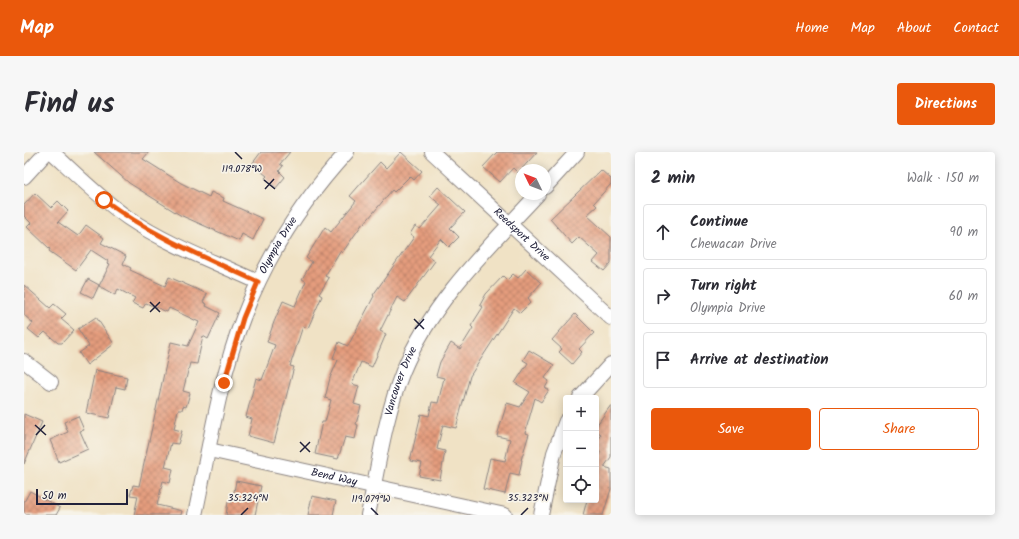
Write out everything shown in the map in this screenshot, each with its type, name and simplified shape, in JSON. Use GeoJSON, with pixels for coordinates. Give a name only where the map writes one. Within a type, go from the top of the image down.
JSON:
{"type":"FeatureCollection","features":[{"type":"Feature","properties":{"kind":"street"},"geometry":{"type":"LineString","coordinates":[[24,177],[47,152]]}},
{"type":"Feature","properties":{"kind":"street"},"geometry":{"type":"LineString","coordinates":[[52,152],[104,200],[128,218],[155,234],[258,282]]}},
{"type":"Feature","properties":{"kind":"street","name":"Olympia Drive"},"geometry":{"type":"LineString","coordinates":[[195,515],[232,351],[258,282],[300,209],[325,176],[347,152]]}},
{"type":"Feature","properties":{"kind":"street","name":"Reedsport Drive"},"geometry":{"type":"LineString","coordinates":[[432,152],[611,318]]}},
{"type":"Feature","properties":{"kind":"street"},"geometry":{"type":"LineString","coordinates":[[551,180],[577,152]]}},
{"type":"Feature","properties":{"kind":"street","name":"Vancouver Drive"},"geometry":{"type":"LineString","coordinates":[[368,515],[393,403],[403,372],[417,342],[433,313],[453,287],[532,200]]}},
{"type":"Feature","properties":{"kind":"street"},"geometry":{"type":"LineString","coordinates":[[24,361],[51,382]]}},
{"type":"Feature","properties":{"kind":"street"},"geometry":{"type":"LineString","coordinates":[[583,395],[611,364]]}},
{"type":"Feature","properties":{"kind":"street"},"geometry":{"type":"LineString","coordinates":[[541,515],[554,453],[563,430]]}},
{"type":"Feature","properties":{"kind":"street","name":"Bend Way"},"geometry":{"type":"LineString","coordinates":[[209,450],[505,515]]}},
{"type":"Feature","properties":{"kind":"building"},"geometry":{"type":"Polygon","coordinates":[[[94,152],[149,152],[143,159],[181,183],[209,197],[211,192],[224,198],[223,201],[263,219],[253,240],[242,234],[239,241],[180,215],[129,183],[94,152]]]}},
{"type":"Feature","properties":{"kind":"building"},"geometry":{"type":"Polygon","coordinates":[[[261,152],[290,152],[280,164],[283,166],[279,171],[285,177],[276,188],[265,178],[267,176],[252,164],[261,152]]]}},
{"type":"Feature","properties":{"kind":"building"},"geometry":{"type":"Polygon","coordinates":[[[401,152],[422,171],[414,180],[410,176],[394,192],[392,190],[364,224],[363,223],[342,253],[340,251],[325,276],[329,278],[319,294],[322,296],[308,328],[303,326],[290,366],[294,367],[274,443],[248,436],[252,419],[246,417],[256,378],[262,380],[275,345],[267,342],[283,301],[295,306],[306,281],[302,279],[312,262],[306,258],[325,227],[331,232],[356,201],[350,196],[380,162],[386,168],[401,152]]]}},
{"type":"Feature","properties":{"kind":"building"},"geometry":{"type":"Polygon","coordinates":[[[497,152],[537,152],[526,164],[515,164],[515,170],[513,168],[500,182],[483,167],[497,152]]]}},
{"type":"Feature","properties":{"kind":"building"},"geometry":{"type":"Polygon","coordinates":[[[601,170],[611,179],[611,184],[594,203],[597,206],[587,215],[611,237],[611,263],[604,271],[593,262],[599,255],[579,237],[572,244],[550,219],[601,170]]]}},
{"type":"Feature","properties":{"kind":"building"},"geometry":{"type":"Polygon","coordinates":[[[438,187],[465,212],[450,228],[459,237],[449,247],[441,239],[428,256],[435,261],[405,302],[397,297],[380,331],[386,334],[372,367],[361,362],[352,384],[359,386],[354,404],[361,406],[356,424],[358,425],[355,439],[345,437],[338,459],[315,454],[322,422],[325,422],[331,400],[325,398],[330,378],[338,360],[333,358],[339,342],[348,346],[374,296],[373,295],[414,237],[410,234],[415,226],[420,229],[441,205],[430,196],[438,187]]]}},
{"type":"Feature","properties":{"kind":"building"},"geometry":{"type":"Polygon","coordinates":[[[35,193],[51,208],[58,201],[68,211],[58,222],[78,236],[86,225],[104,238],[101,243],[126,256],[123,264],[131,268],[130,270],[165,286],[169,277],[207,294],[203,302],[207,304],[206,306],[220,313],[208,339],[203,336],[197,364],[190,363],[183,391],[190,393],[186,407],[183,406],[182,410],[178,410],[174,429],[182,431],[178,444],[171,443],[165,467],[173,469],[170,483],[163,481],[157,505],[182,511],[181,515],[134,515],[138,496],[130,495],[133,485],[139,486],[171,342],[188,346],[199,322],[169,308],[167,312],[146,303],[143,308],[132,303],[135,298],[118,289],[115,295],[99,286],[110,264],[107,263],[108,261],[91,250],[76,270],[49,251],[50,249],[27,227],[31,223],[24,216],[24,205],[35,193]]]}},
{"type":"Feature","properties":{"kind":"building"},"geometry":{"type":"Polygon","coordinates":[[[526,269],[541,283],[528,298],[531,302],[520,313],[514,308],[470,376],[456,428],[443,425],[437,449],[445,451],[440,480],[419,476],[422,463],[410,461],[421,414],[429,416],[432,402],[438,403],[444,378],[436,376],[440,362],[451,343],[460,349],[473,328],[471,326],[483,307],[480,305],[486,294],[503,276],[507,280],[513,274],[518,278],[526,269]]]}},
{"type":"Feature","properties":{"kind":"building"},"geometry":{"type":"Polygon","coordinates":[[[88,279],[99,285],[93,298],[81,292],[88,279]]]}},
{"type":"Feature","properties":{"kind":"building"},"geometry":{"type":"Polygon","coordinates":[[[24,285],[50,308],[54,304],[66,314],[61,319],[74,330],[62,343],[58,343],[45,332],[39,338],[28,329],[33,323],[24,315],[24,285]]]}},
{"type":"Feature","properties":{"kind":"building"},"geometry":{"type":"Polygon","coordinates":[[[575,314],[594,333],[579,349],[582,352],[572,364],[559,352],[562,349],[552,340],[575,314]]]}},
{"type":"Feature","properties":{"kind":"building"},"geometry":{"type":"Polygon","coordinates":[[[96,317],[114,344],[87,365],[79,353],[89,346],[78,329],[96,317]]]}},
{"type":"Feature","properties":{"kind":"building"},"geometry":{"type":"Polygon","coordinates":[[[529,350],[554,365],[545,378],[549,381],[545,388],[549,390],[541,402],[535,398],[525,433],[529,434],[521,460],[519,475],[510,473],[505,494],[483,489],[490,458],[505,461],[510,439],[497,436],[507,403],[520,407],[530,392],[515,383],[528,363],[523,360],[529,350]]]}},
{"type":"Feature","properties":{"kind":"building"},"geometry":{"type":"Polygon","coordinates":[[[95,370],[127,377],[125,389],[116,387],[109,418],[86,413],[95,370]]]}},
{"type":"Feature","properties":{"kind":"building"},"geometry":{"type":"Polygon","coordinates":[[[611,405],[611,457],[604,467],[611,469],[611,489],[603,515],[583,515],[586,503],[599,503],[599,437],[601,434],[599,433],[599,422],[611,405]]]}},
{"type":"Feature","properties":{"kind":"building"},"geometry":{"type":"Polygon","coordinates":[[[24,414],[42,422],[24,464],[24,414]]]}},
{"type":"Feature","properties":{"kind":"building"},"geometry":{"type":"Polygon","coordinates":[[[78,416],[84,430],[80,431],[88,449],[59,462],[50,440],[68,432],[64,422],[78,416]]]}},
{"type":"Feature","properties":{"kind":"building"},"geometry":{"type":"Polygon","coordinates":[[[236,481],[261,486],[255,515],[226,515],[228,502],[232,502],[236,481]]]}},
{"type":"Feature","properties":{"kind":"building"},"geometry":{"type":"Polygon","coordinates":[[[30,491],[60,508],[56,515],[24,515],[24,502],[30,491]]]}},
{"type":"Feature","properties":{"kind":"building"},"geometry":{"type":"Polygon","coordinates":[[[312,496],[336,501],[333,515],[308,515],[312,496]]]}},
{"type":"Feature","properties":{"kind":"route"},"geometry":{"type":"LineString","coordinates":[[104,200],[128,218],[155,234],[258,282],[243,318],[232,351],[224,383]]}}]}
